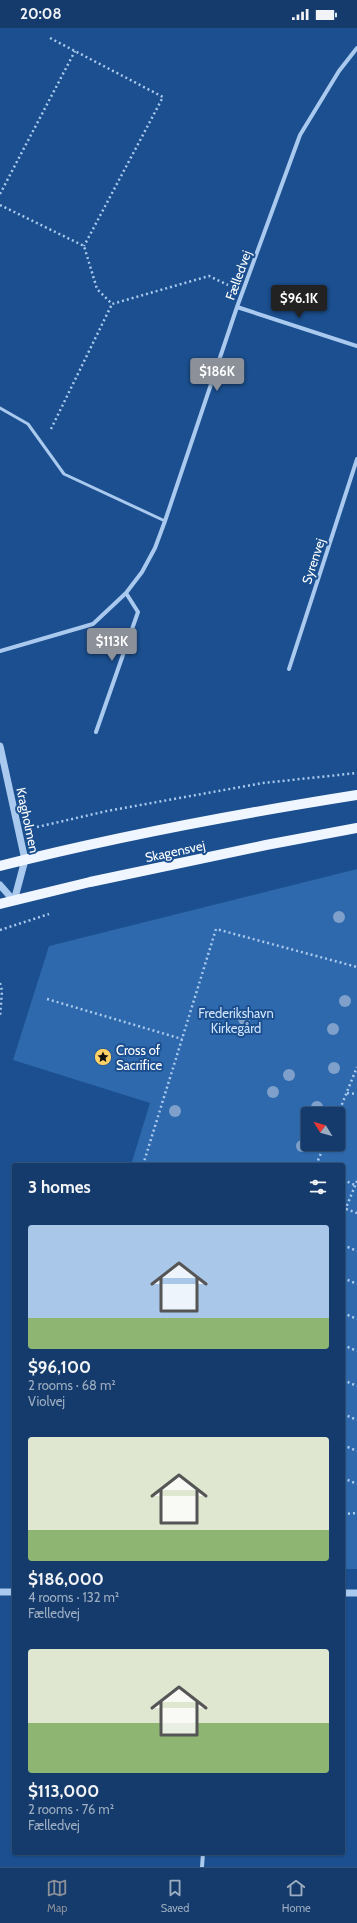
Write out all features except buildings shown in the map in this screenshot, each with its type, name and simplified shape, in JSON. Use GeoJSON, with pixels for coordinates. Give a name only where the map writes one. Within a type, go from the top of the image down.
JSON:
{"type":"FeatureCollection","features":[{"type":"Feature","properties":{"kind":"main road","name":"Skagensvej"},"geometry":{"type":"LineString","coordinates":[[0,866],[110,840],[267,809],[357,794]]}},
{"type":"Feature","properties":{"kind":"main road","name":"Skagensvej"},"geometry":{"type":"LineString","coordinates":[[0,904],[129,874],[266,845],[357,828]]}},
{"type":"Feature","properties":{"kind":"street","name":"Fælledvej"},"geometry":{"type":"LineString","coordinates":[[0,651],[93,624],[126,593],[142,572],[152,554],[165,521],[242,292],[300,135],[339,71],[357,48]]}},
{"type":"Feature","properties":{"kind":"street"},"geometry":{"type":"LineString","coordinates":[[237,307],[357,346]]}},
{"type":"Feature","properties":{"kind":"street","name":"Syrenvej"},"geometry":{"type":"LineString","coordinates":[[288,669],[357,459]]}},
{"type":"Feature","properties":{"kind":"street"},"geometry":{"type":"LineString","coordinates":[[96,732],[138,612],[126,593]]}},
{"type":"Feature","properties":{"kind":"street","name":"Kragholmen"},"geometry":{"type":"LineString","coordinates":[[0,746],[25,860],[14,901]]}},
{"type":"Feature","properties":{"kind":"street"},"geometry":{"type":"LineString","coordinates":[[0,885],[14,901]]}},
{"type":"Feature","properties":{"kind":"street"},"geometry":{"type":"LineString","coordinates":[[0,1592],[12,1592]]}},
{"type":"Feature","properties":{"kind":"street"},"geometry":{"type":"LineString","coordinates":[[345,1593],[357,1593]]}},
{"type":"Feature","properties":{"kind":"street"},"geometry":{"type":"LineString","coordinates":[[202,1855],[202,1867]]}},
{"type":"Feature","properties":{"kind":"lane"},"geometry":{"type":"LineString","coordinates":[[0,408],[28,424],[64,474],[165,521]]}},
{"type":"Feature","properties":{"kind":"path"},"geometry":{"type":"LineString","coordinates":[[50,38],[163,97],[84,246],[97,289],[112,304]]}},
{"type":"Feature","properties":{"kind":"path"},"geometry":{"type":"LineString","coordinates":[[0,194],[75,51]]}},
{"type":"Feature","properties":{"kind":"path"},"geometry":{"type":"LineString","coordinates":[[0,205],[84,246]]}},
{"type":"Feature","properties":{"kind":"path"},"geometry":{"type":"LineString","coordinates":[[43,445],[112,304],[209,276],[242,292]]}},
{"type":"Feature","properties":{"kind":"path"},"geometry":{"type":"LineString","coordinates":[[19,832],[107,810],[240,787],[357,773]]}},
{"type":"Feature","properties":{"kind":"path"},"geometry":{"type":"LineString","coordinates":[[144,1163],[216,930],[357,967]]}},
{"type":"Feature","properties":{"kind":"path"},"geometry":{"type":"LineString","coordinates":[[0,983],[2,991],[0,1017]]}},
{"type":"Feature","properties":{"kind":"path"},"geometry":{"type":"LineString","coordinates":[[47,999],[182,1039]]}},
{"type":"Feature","properties":{"kind":"path"},"geometry":{"type":"LineString","coordinates":[[341,1107],[357,1067]]}},
{"type":"Feature","properties":{"kind":"path"},"geometry":{"type":"LineString","coordinates":[[346,1093],[357,1094]]}},
{"type":"Feature","properties":{"kind":"path"},"geometry":{"type":"LineString","coordinates":[[317,1163],[322,1151]]}},
{"type":"Feature","properties":{"kind":"path"},"geometry":{"type":"LineString","coordinates":[[345,1181],[355,1185]]}},
{"type":"Feature","properties":{"kind":"path"},"geometry":{"type":"LineString","coordinates":[[357,1181],[346,1209],[357,1213]]}},
{"type":"Feature","properties":{"kind":"path"},"geometry":{"type":"LineString","coordinates":[[345,1246],[357,1251]]}},
{"type":"Feature","properties":{"kind":"path"},"geometry":{"type":"LineString","coordinates":[[345,1279],[357,1284]]}},
{"type":"Feature","properties":{"kind":"path"},"geometry":{"type":"LineString","coordinates":[[345,1314],[357,1319]]}},
{"type":"Feature","properties":{"kind":"path"},"geometry":{"type":"LineString","coordinates":[[345,1346],[357,1351]]}},
{"type":"Feature","properties":{"kind":"path"},"geometry":{"type":"LineString","coordinates":[[345,1381],[357,1386]]}},
{"type":"Feature","properties":{"kind":"path"},"geometry":{"type":"LineString","coordinates":[[345,1415],[357,1420]]}},
{"type":"Feature","properties":{"kind":"path"},"geometry":{"type":"LineString","coordinates":[[345,1446],[357,1451]]}},
{"type":"Feature","properties":{"kind":"path"},"geometry":{"type":"LineString","coordinates":[[345,1479],[357,1484]]}},
{"type":"Feature","properties":{"kind":"path"},"geometry":{"type":"LineString","coordinates":[[345,1514],[357,1513]]}},
{"type":"Feature","properties":{"kind":"green space","name":"Frederikshavn Kirkegård"},"geometry":{"type":"Polygon","coordinates":[[[357,869],[357,1569],[345,1569],[345,1163],[132,1163],[150,1103],[13,1060],[49,946],[357,869]]]}},
{"type":"Feature","properties":{"kind":"place","name":"Cross of Sacrifice"},"geometry":{"type":"Point","coordinates":[103,1057]}}]}
